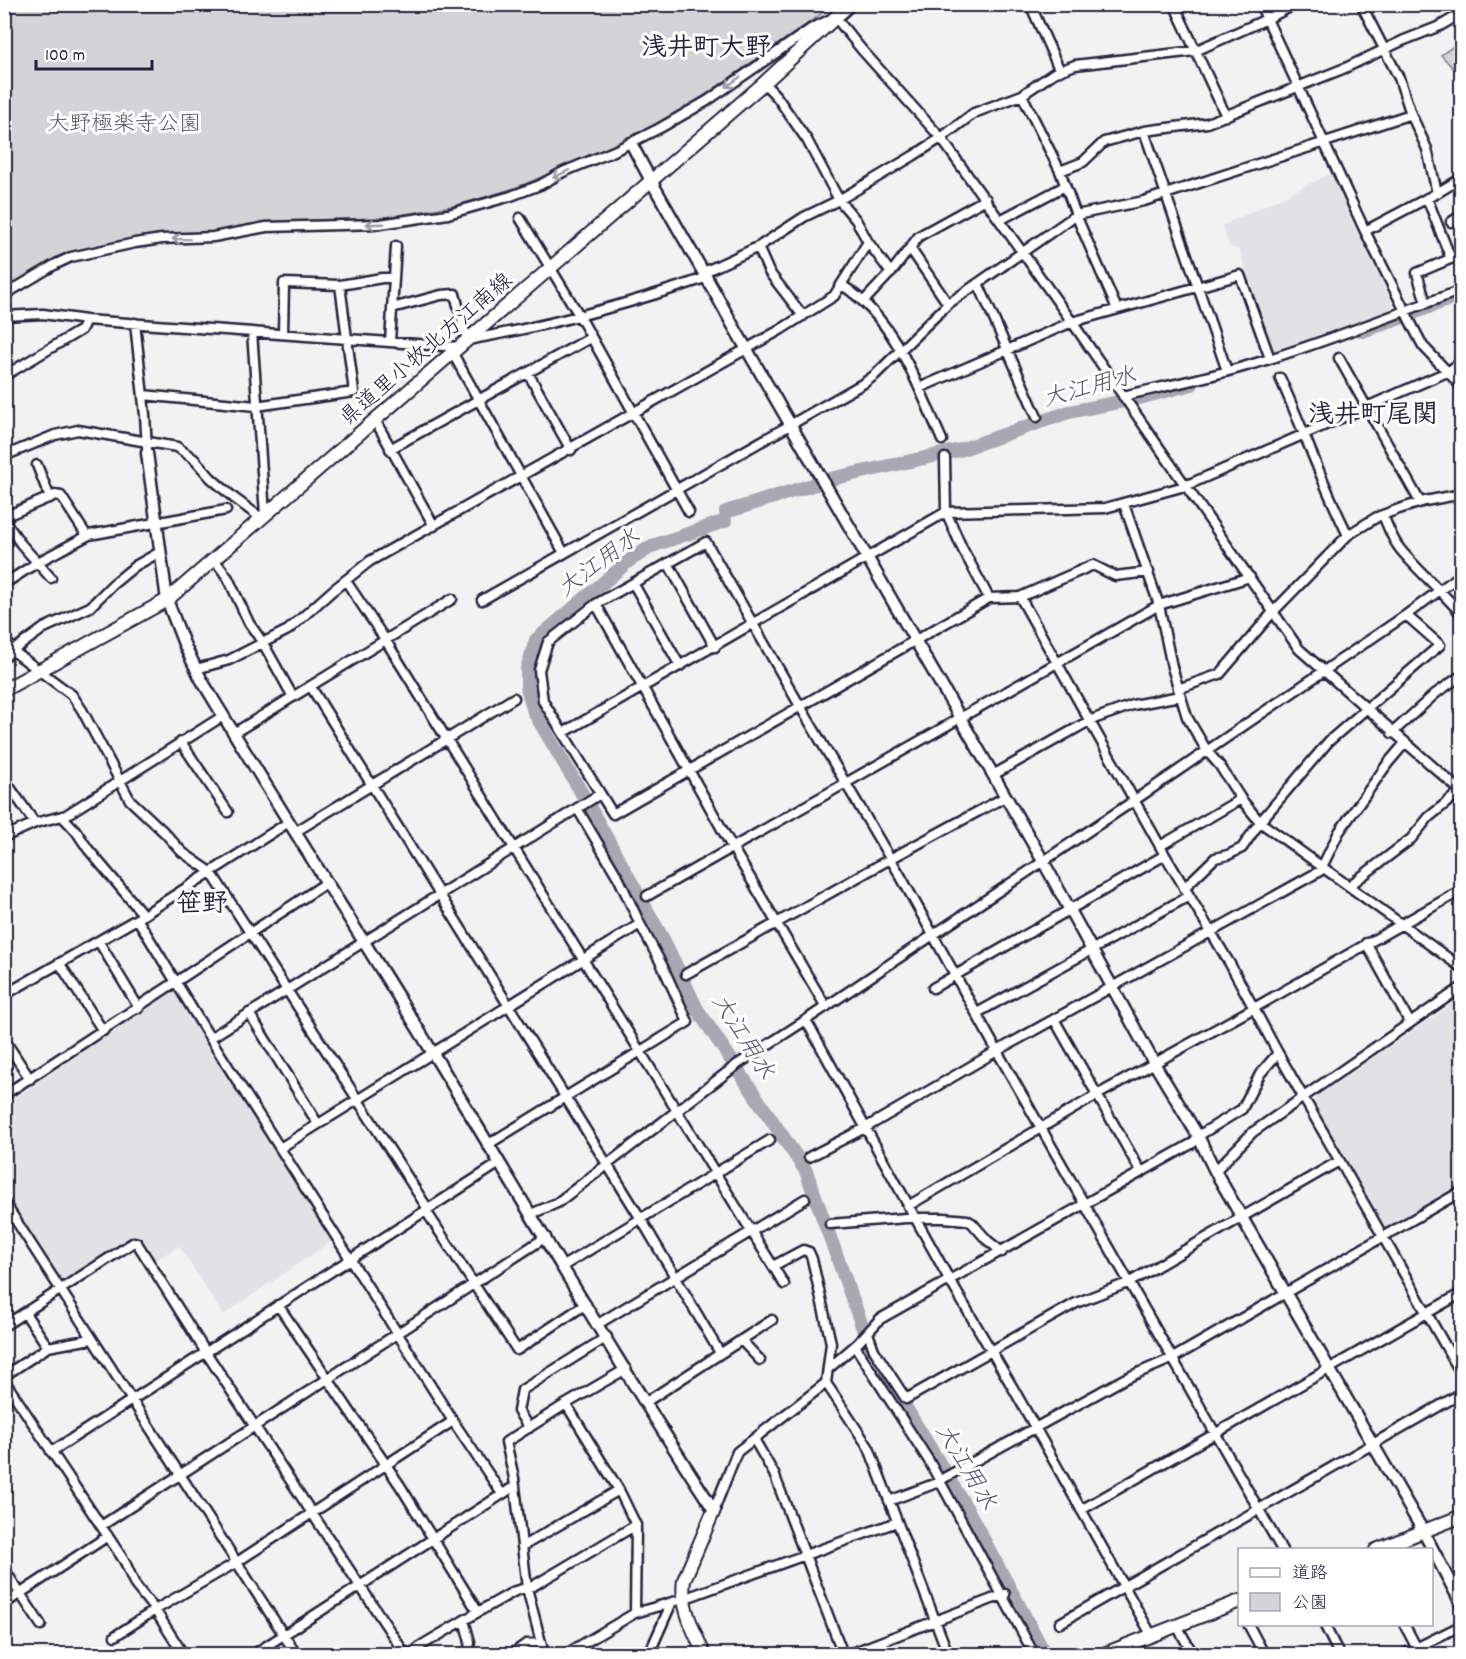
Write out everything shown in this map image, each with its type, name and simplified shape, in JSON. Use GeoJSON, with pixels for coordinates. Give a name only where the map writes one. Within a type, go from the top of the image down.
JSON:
{"type":"FeatureCollection","features":[{"type":"Feature","properties":{"kind":"main road","name":"県道里小牧北方江南線"},"geometry":{"type":"LineString","coordinates":[[4,690],[167,600],[764,83],[850,4]]}},
{"type":"Feature","properties":{"kind":"main road"},"geometry":{"type":"LineString","coordinates":[[704,1654],[677,1600],[714,1510]]}},
{"type":"Feature","properties":{"kind":"main road"},"geometry":{"type":"LineString","coordinates":[[1381,1548],[1461,1516]]}},
{"type":"Feature","properties":{"kind":"main road"},"geometry":{"type":"LineString","coordinates":[[1104,1654],[1238,1604]]}},
{"type":"Feature","properties":{"kind":"street"},"geometry":{"type":"LineString","coordinates":[[1174,4],[1226,116]]}},
{"type":"Feature","properties":{"kind":"street"},"geometry":{"type":"LineString","coordinates":[[1260,4],[1365,231],[1423,346],[1461,387]]}},
{"type":"Feature","properties":{"kind":"street"},"geometry":{"type":"LineString","coordinates":[[4,316],[43,314],[86,320],[459,346],[522,331],[636,300],[706,274],[758,247],[804,217],[839,200],[941,138],[974,113],[1022,95],[1060,70],[1075,65],[1196,51],[1296,4]]}},
{"type":"Feature","properties":{"kind":"street"},"geometry":{"type":"LineString","coordinates":[[1361,4],[1399,78],[1411,114],[1427,149],[1437,193]]}},
{"type":"Feature","properties":{"kind":"street"},"geometry":{"type":"LineString","coordinates":[[1033,7],[1060,70]]}},
{"type":"Feature","properties":{"kind":"street"},"geometry":{"type":"LineString","coordinates":[[1060,171],[1083,162],[1104,142],[1144,131],[1207,123],[1300,87],[1440,26],[1461,13]]}},
{"type":"Feature","properties":{"kind":"street"},"geometry":{"type":"LineString","coordinates":[[4,295],[71,257],[135,243],[162,239],[213,237],[266,227],[380,224],[460,211],[540,185],[563,172],[632,143],[707,101],[812,28],[835,17],[941,138],[986,199],[1299,649],[1392,733],[1461,791],[1429,817],[1411,838],[1349,886]]}},
{"type":"Feature","properties":{"kind":"street"},"geometry":{"type":"LineString","coordinates":[[764,83],[777,97],[807,140],[839,200],[856,220],[868,242],[891,273]]}},
{"type":"Feature","properties":{"kind":"street"},"geometry":{"type":"LineString","coordinates":[[1022,95],[1060,171],[1076,215],[1117,309]]}},
{"type":"Feature","properties":{"kind":"street"},"geometry":{"type":"LineString","coordinates":[[482,600],[864,383],[948,304],[1076,215],[1120,207],[1166,194],[1411,114]]}},
{"type":"Feature","properties":{"kind":"street"},"geometry":{"type":"LineString","coordinates":[[1144,131],[1227,371]]}},
{"type":"Feature","properties":{"kind":"street"},"geometry":{"type":"LineString","coordinates":[[632,143],[650,181],[706,274],[914,640],[1043,861],[1111,987],[1198,1136],[1215,1171],[1432,1548]]}},
{"type":"Feature","properties":{"kind":"street"},"geometry":{"type":"LineString","coordinates":[[1365,231],[1461,178]]}},
{"type":"Feature","properties":{"kind":"street"},"geometry":{"type":"LineString","coordinates":[[1000,220],[1065,186]]}},
{"type":"Feature","properties":{"kind":"street"},"geometry":{"type":"LineString","coordinates":[[1427,198],[1450,258]]}},
{"type":"Feature","properties":{"kind":"street"},"geometry":{"type":"LineString","coordinates":[[864,301],[891,273],[919,236],[986,199]]}},
{"type":"Feature","properties":{"kind":"street"},"geometry":{"type":"LineString","coordinates":[[1451,222],[1461,215]]}},
{"type":"Feature","properties":{"kind":"street"},"geometry":{"type":"LineString","coordinates":[[520,218],[579,315],[689,512]]}},
{"type":"Feature","properties":{"kind":"street"},"geometry":{"type":"LineString","coordinates":[[196,669],[229,660],[288,630],[370,561],[522,478],[803,316],[834,296],[868,242]]}},
{"type":"Feature","properties":{"kind":"street"},"geometry":{"type":"LineString","coordinates":[[390,342],[396,246]]}},
{"type":"Feature","properties":{"kind":"street"},"geometry":{"type":"LineString","coordinates":[[758,247],[769,272],[803,316]]}},
{"type":"Feature","properties":{"kind":"street"},"geometry":{"type":"LineString","coordinates":[[910,248],[948,304]]}},
{"type":"Feature","properties":{"kind":"street"},"geometry":{"type":"LineString","coordinates":[[1426,303],[1417,273],[1461,254]]}},
{"type":"Feature","properties":{"kind":"street"},"geometry":{"type":"LineString","coordinates":[[919,388],[1072,322],[1240,275],[1268,353]]}},
{"type":"Feature","properties":{"kind":"street"},"geometry":{"type":"LineString","coordinates":[[282,334],[284,283],[340,285],[394,278]]}},
{"type":"Feature","properties":{"kind":"street"},"geometry":{"type":"LineString","coordinates":[[978,283],[1037,417]]}},
{"type":"Feature","properties":{"kind":"street"},"geometry":{"type":"LineString","coordinates":[[143,395],[256,406],[354,392],[340,285]]}},
{"type":"Feature","properties":{"kind":"street"},"geometry":{"type":"LineString","coordinates":[[842,285],[864,301],[882,322],[919,388],[942,440]]}},
{"type":"Feature","properties":{"kind":"street"},"geometry":{"type":"LineString","coordinates":[[1125,399],[1252,365],[1407,313],[1461,290]]}},
{"type":"Feature","properties":{"kind":"street"},"geometry":{"type":"LineString","coordinates":[[392,308],[441,295],[455,294],[459,346],[478,400],[564,553]]}},
{"type":"Feature","properties":{"kind":"street"},"geometry":{"type":"LineString","coordinates":[[4,376],[81,330],[86,320]]}},
{"type":"Feature","properties":{"kind":"street"},"geometry":{"type":"LineString","coordinates":[[135,323],[147,448],[167,600],[196,669],[432,1052],[498,1164],[546,1237],[714,1510]]}},
{"type":"Feature","properties":{"kind":"street"},"geometry":{"type":"LineString","coordinates":[[252,332],[263,516]]}},
{"type":"Feature","properties":{"kind":"street"},"geometry":{"type":"LineString","coordinates":[[390,449],[591,338]]}},
{"type":"Feature","properties":{"kind":"street"},"geometry":{"type":"LineString","coordinates":[[1340,358],[1420,502]]}},
{"type":"Feature","properties":{"kind":"street"},"geometry":{"type":"LineString","coordinates":[[563,733],[946,512],[1105,508],[1124,504],[1185,486],[1447,372],[1461,362]]}},
{"type":"Feature","properties":{"kind":"street"},"geometry":{"type":"LineString","coordinates":[[528,373],[571,450]]}},
{"type":"Feature","properties":{"kind":"street"},"geometry":{"type":"LineString","coordinates":[[1280,378],[1348,535]]}},
{"type":"Feature","properties":{"kind":"street"},"geometry":{"type":"LineString","coordinates":[[375,420],[434,526]]}},
{"type":"Feature","properties":{"kind":"street"},"geometry":{"type":"LineString","coordinates":[[4,456],[55,435],[78,430],[147,448],[177,447],[220,487],[263,516]]}},
{"type":"Feature","properties":{"kind":"street"},"geometry":{"type":"LineString","coordinates":[[945,458],[946,512],[989,598]]}},
{"type":"Feature","properties":{"kind":"street"},"geometry":{"type":"LineString","coordinates":[[37,465],[50,498]]}},
{"type":"Feature","properties":{"kind":"street"},"geometry":{"type":"LineString","coordinates":[[993,775],[1090,720],[1179,692],[1220,674],[1273,612],[1348,535],[1383,515],[1420,502],[1461,494]]}},
{"type":"Feature","properties":{"kind":"street"},"geometry":{"type":"LineString","coordinates":[[51,578],[7,531],[4,518],[50,498],[61,496],[66,500],[87,537]]}},
{"type":"Feature","properties":{"kind":"street"},"geometry":{"type":"LineString","coordinates":[[1124,504],[1159,605],[1187,717],[1207,751],[1220,766],[1241,799],[1260,822],[1461,968]]}},
{"type":"Feature","properties":{"kind":"street"},"geometry":{"type":"LineString","coordinates":[[4,584],[38,562],[87,537],[226,510]]}},
{"type":"Feature","properties":{"kind":"street"},"geometry":{"type":"LineString","coordinates":[[1383,515],[1400,549],[1461,615]]}},
{"type":"Feature","properties":{"kind":"street"},"geometry":{"type":"LineString","coordinates":[[1149,572],[1115,576],[1093,565],[1020,597],[989,598],[914,640],[800,706],[688,770],[613,814],[543,701],[539,670],[548,642],[596,604],[706,542],[800,706],[890,859],[1281,1548]]}},
{"type":"Feature","properties":{"kind":"street"},"geometry":{"type":"LineString","coordinates":[[4,657],[44,628],[90,607],[135,566],[160,552]]}},
{"type":"Feature","properties":{"kind":"street"},"geometry":{"type":"LineString","coordinates":[[214,559],[228,578],[249,623],[263,643],[293,697]]}},
{"type":"Feature","properties":{"kind":"street"},"geometry":{"type":"LineString","coordinates":[[668,563],[715,646]]}},
{"type":"Feature","properties":{"kind":"street"},"geometry":{"type":"LineString","coordinates":[[531,1214],[557,1203],[735,1066],[1135,800],[1406,615],[1461,574]]}},
{"type":"Feature","properties":{"kind":"street"},"geometry":{"type":"LineString","coordinates":[[647,896],[1159,605],[1250,577]]}},
{"type":"Feature","properties":{"kind":"street"},"geometry":{"type":"LineString","coordinates":[[346,581],[386,641],[784,1284]]}},
{"type":"Feature","properties":{"kind":"street"},"geometry":{"type":"LineString","coordinates":[[633,583],[680,666]]}},
{"type":"Feature","properties":{"kind":"street"},"geometry":{"type":"LineString","coordinates":[[1020,597],[1461,1375]]}},
{"type":"Feature","properties":{"kind":"street"},"geometry":{"type":"LineString","coordinates":[[234,733],[452,599]]}},
{"type":"Feature","properties":{"kind":"street"},"geometry":{"type":"LineString","coordinates":[[596,604],[688,770],[826,1007]]}},
{"type":"Feature","properties":{"kind":"street"},"geometry":{"type":"LineString","coordinates":[[1184,888],[1215,858],[1242,848],[1260,822],[1329,741],[1440,645],[1406,615]]}},
{"type":"Feature","properties":{"kind":"street"},"geometry":{"type":"LineString","coordinates":[[4,638],[13,651],[72,695],[130,800],[182,852],[211,872],[517,1350],[586,1304]]}},
{"type":"Feature","properties":{"kind":"street"},"geometry":{"type":"LineString","coordinates":[[1392,733],[1435,694],[1461,675]]}},
{"type":"Feature","properties":{"kind":"street"},"geometry":{"type":"LineString","coordinates":[[311,687],[641,1219],[720,1353]]}},
{"type":"Feature","properties":{"kind":"street"},"geometry":{"type":"LineString","coordinates":[[4,995],[140,918],[211,872],[371,785],[514,698]]}},
{"type":"Feature","properties":{"kind":"street"},"geometry":{"type":"LineString","coordinates":[[4,837],[35,823],[62,816],[121,782],[223,716]]}},
{"type":"Feature","properties":{"kind":"street"},"geometry":{"type":"LineString","coordinates":[[181,742],[228,812]]}},
{"type":"Feature","properties":{"kind":"street"},"geometry":{"type":"LineString","coordinates":[[809,1157],[865,1128],[997,1051],[1320,871],[1339,832],[1405,743]]}},
{"type":"Feature","properties":{"kind":"street"},"geometry":{"type":"LineString","coordinates":[[4,779],[35,823]]}},
{"type":"Feature","properties":{"kind":"street"},"geometry":{"type":"LineString","coordinates":[[210,1038],[600,794]]}},
{"type":"Feature","properties":{"kind":"street"},"geometry":{"type":"LineString","coordinates":[[686,974],[1005,797]]}},
{"type":"Feature","properties":{"kind":"street"},"geometry":{"type":"LineString","coordinates":[[1160,846],[1241,799]]}},
{"type":"Feature","properties":{"kind":"street"},"geometry":{"type":"LineString","coordinates":[[487,1145],[688,1022],[584,804]]}},
{"type":"Feature","properties":{"kind":"street"},"geometry":{"type":"LineString","coordinates":[[62,816],[141,912],[140,918],[210,1038],[453,1421],[502,1494]]}},
{"type":"Feature","properties":{"kind":"street"},"geometry":{"type":"LineString","coordinates":[[933,988],[1165,855]]}},
{"type":"Feature","properties":{"kind":"street"},"geometry":{"type":"LineString","coordinates":[[4,1095],[140,1008],[327,883]]}},
{"type":"Feature","properties":{"kind":"street"},"geometry":{"type":"LineString","coordinates":[[908,1206],[1097,1095],[1461,890]]}},
{"type":"Feature","properties":{"kind":"street"},"geometry":{"type":"LineString","coordinates":[[977,1014],[1189,896]]}},
{"type":"Feature","properties":{"kind":"street"},"geometry":{"type":"LineString","coordinates":[[280,1148],[640,924]]}},
{"type":"Feature","properties":{"kind":"street"},"geometry":{"type":"LineString","coordinates":[[99,942],[140,1008]]}},
{"type":"Feature","properties":{"kind":"street"},"geometry":{"type":"LineString","coordinates":[[1366,943],[1410,1023]]}},
{"type":"Feature","properties":{"kind":"street"},"geometry":{"type":"LineString","coordinates":[[60,964],[103,1031]]}},
{"type":"Feature","properties":{"kind":"street"},"geometry":{"type":"LineString","coordinates":[[1215,1171],[1253,1132],[1461,987]]}},
{"type":"Feature","properties":{"kind":"street"},"geometry":{"type":"LineString","coordinates":[[249,1013],[318,1124]]}},
{"type":"Feature","properties":{"kind":"street"},"geometry":{"type":"LineString","coordinates":[[1054,1019],[1141,1172]]}},
{"type":"Feature","properties":{"kind":"street"},"geometry":{"type":"LineString","coordinates":[[806,1020],[949,1279],[1152,1636]]}},
{"type":"Feature","properties":{"kind":"street"},"geometry":{"type":"LineString","coordinates":[[4,1039],[30,1079]]}},
{"type":"Feature","properties":{"kind":"street"},"geometry":{"type":"LineString","coordinates":[[828,1369],[857,1344],[880,1319],[1193,1143],[1198,1136],[1242,1109],[1260,1074],[1278,1053]]}},
{"type":"Feature","properties":{"kind":"street"},"geometry":{"type":"LineString","coordinates":[[564,1266],[770,1140]]}},
{"type":"Feature","properties":{"kind":"street"},"geometry":{"type":"LineString","coordinates":[[867,1334],[874,1350],[906,1399],[1076,1303],[1130,1282],[1339,1161]]}},
{"type":"Feature","properties":{"kind":"street"},"geometry":{"type":"LineString","coordinates":[[51,1452],[498,1164]]}},
{"type":"Feature","properties":{"kind":"street"},"geometry":{"type":"LineString","coordinates":[[889,1501],[945,1478],[1124,1379],[1173,1358],[1461,1191]]}},
{"type":"Feature","properties":{"kind":"street"},"geometry":{"type":"LineString","coordinates":[[598,1324],[805,1199]]}},
{"type":"Feature","properties":{"kind":"street"},"geometry":{"type":"LineString","coordinates":[[4,1202],[296,1654]]}},
{"type":"Feature","properties":{"kind":"street"},"geometry":{"type":"LineString","coordinates":[[830,1224],[915,1218],[967,1220],[972,1222],[987,1240],[1002,1252]]}},
{"type":"Feature","properties":{"kind":"street"},"geometry":{"type":"LineString","coordinates":[[101,1526],[546,1237]]}},
{"type":"Feature","properties":{"kind":"street"},"geometry":{"type":"LineString","coordinates":[[4,1326],[134,1242],[137,1244],[359,1587],[405,1654]]}},
{"type":"Feature","properties":{"kind":"street"},"geometry":{"type":"LineString","coordinates":[[773,1266],[803,1250],[809,1252],[831,1343],[826,1383],[869,1448],[948,1654]]}},
{"type":"Feature","properties":{"kind":"street"},"geometry":{"type":"LineString","coordinates":[[1081,1510],[1461,1293]]}},
{"type":"Feature","properties":{"kind":"street"},"geometry":{"type":"LineString","coordinates":[[278,1305],[386,1465],[478,1612]]}},
{"type":"Feature","properties":{"kind":"street"},"geometry":{"type":"LineString","coordinates":[[26,1313],[48,1347]]}},
{"type":"Feature","properties":{"kind":"street"},"geometry":{"type":"LineString","coordinates":[[646,1402],[772,1320]]}},
{"type":"Feature","properties":{"kind":"street"},"geometry":{"type":"LineString","coordinates":[[529,1428],[518,1411],[522,1390],[607,1337]]}},
{"type":"Feature","properties":{"kind":"street"},"geometry":{"type":"LineString","coordinates":[[91,1339],[48,1347],[4,1378],[125,1562],[135,1586],[155,1610],[183,1654]]}},
{"type":"Feature","properties":{"kind":"street"},"geometry":{"type":"LineString","coordinates":[[741,1340],[760,1360]]}},
{"type":"Feature","properties":{"kind":"street"},"geometry":{"type":"LineString","coordinates":[[857,1344],[870,1371],[945,1478],[1034,1654]]}},
{"type":"Feature","properties":{"kind":"street"},"geometry":{"type":"LineString","coordinates":[[544,1654],[527,1588],[515,1486],[506,1442],[626,1370]]}},
{"type":"Feature","properties":{"kind":"street"},"geometry":{"type":"LineString","coordinates":[[714,1510],[737,1452],[826,1383]]}},
{"type":"Feature","properties":{"kind":"street"},"geometry":{"type":"LineString","coordinates":[[1060,1623],[1373,1446],[1461,1393]]}},
{"type":"Feature","properties":{"kind":"street"},"geometry":{"type":"LineString","coordinates":[[567,1404],[619,1490],[636,1525],[635,1613]]}},
{"type":"Feature","properties":{"kind":"street"},"geometry":{"type":"LineString","coordinates":[[115,1636],[237,1562],[453,1421]]}},
{"type":"Feature","properties":{"kind":"street"},"geometry":{"type":"LineString","coordinates":[[754,1439],[774,1474],[843,1654]]}},
{"type":"Feature","properties":{"kind":"street"},"geometry":{"type":"LineString","coordinates":[[254,1654],[515,1486]]}},
{"type":"Feature","properties":{"kind":"street"},"geometry":{"type":"LineString","coordinates":[[523,1546],[619,1490]]}},
{"type":"Feature","properties":{"kind":"street"},"geometry":{"type":"LineString","coordinates":[[566,1654],[635,1613],[806,1556],[897,1522]]}},
{"type":"Feature","properties":{"kind":"street"},"geometry":{"type":"LineString","coordinates":[[412,1654],[422,1645],[464,1620],[515,1591],[527,1588],[636,1525]]}},
{"type":"Feature","properties":{"kind":"street"},"geometry":{"type":"LineString","coordinates":[[4,1604],[108,1536]]}},
{"type":"Feature","properties":{"kind":"street"},"geometry":{"type":"LineString","coordinates":[[1433,1550],[1461,1605]]}},
{"type":"Feature","properties":{"kind":"street"},"geometry":{"type":"LineString","coordinates":[[4,1569],[41,1625]]}},
{"type":"Feature","properties":{"kind":"street"},"geometry":{"type":"LineString","coordinates":[[849,1654],[1004,1594]]}},
{"type":"Feature","properties":{"kind":"street"},"geometry":{"type":"LineString","coordinates":[[649,1654],[677,1600]]}},
{"type":"Feature","properties":{"kind":"street"},"geometry":{"type":"LineString","coordinates":[[464,1620],[470,1642],[468,1654]]}},
{"type":"Feature","properties":{"kind":"street"},"geometry":{"type":"LineString","coordinates":[[1404,1654],[1418,1651],[1461,1625]]}},
{"type":"Feature","properties":{"kind":"street"},"geometry":{"type":"LineString","coordinates":[[1177,1626],[1193,1654]]}},
{"type":"Feature","properties":{"kind":"street"},"geometry":{"type":"LineString","coordinates":[[1249,1626],[1264,1654]]}},
{"type":"Feature","properties":{"kind":"street"},"geometry":{"type":"LineString","coordinates":[[1325,1626],[1340,1654]]}},
{"type":"Feature","properties":{"kind":"street"},"geometry":{"type":"LineString","coordinates":[[1405,1626],[1418,1651]]}},
{"type":"Feature","properties":{"kind":"street"},"geometry":{"type":"LineString","coordinates":[[512,1654],[526,1644],[541,1643]]}},
{"type":"Feature","properties":{"kind":"street"},"geometry":{"type":"LineString","coordinates":[[880,1643],[884,1654]]}},
{"type":"Feature","properties":{"kind":"shaded area"},"geometry":{"type":"Polygon","coordinates":[[[1334,172],[1393,306],[1387,317],[1274,352],[1239,249],[1230,247],[1222,226],[1334,172]]]}},
{"type":"Feature","properties":{"kind":"shaded area"},"geometry":{"type":"Polygon","coordinates":[[[175,990],[336,1238],[223,1315],[179,1246],[153,1262],[136,1235],[61,1283],[5,1191],[5,1104],[175,990]]]}},
{"type":"Feature","properties":{"kind":"shaded area"},"geometry":{"type":"Polygon","coordinates":[[[1461,998],[1461,1187],[1393,1226],[1385,1228],[1315,1107],[1314,1101],[1317,1096],[1461,998]]]}},
{"type":"Feature","properties":{"kind":"green space","name":"大野極楽寺公園"},"geometry":{"type":"Polygon","coordinates":[[[4,5],[834,5],[695,102],[630,139],[518,187],[458,205],[382,218],[269,222],[213,234],[166,234],[110,243],[59,256],[5,290],[4,5]]]}},
{"type":"Feature","properties":{"kind":"green space"},"geometry":{"type":"Polygon","coordinates":[[[1461,41],[1461,77],[1441,55],[1461,41]]]}},
{"type":"Feature","properties":{"kind":"waterway","name":"大江用水"},"geometry":{"type":"LineString","coordinates":[[1362,331],[1462,294]]}},
{"type":"Feature","properties":{"kind":"waterway","name":"大江用水"},"geometry":{"type":"LineString","coordinates":[[726,512],[835,478],[960,450],[1069,412],[1139,398],[1192,384]]}},
{"type":"Feature","properties":{"kind":"waterway","name":"大江用水"},"geometry":{"type":"LineString","coordinates":[[725,521],[652,546],[630,560],[536,640],[527,669],[527,687],[534,712],[664,941],[697,1009],[806,1171],[870,1348]]}},
{"type":"Feature","properties":{"kind":"waterway","name":"大江用水"},"geometry":{"type":"LineString","coordinates":[[886,1375],[967,1509],[1045,1654]]}},
{"type":"Feature","properties":{"kind":"district","name":"浅井町大野"},"geometry":{"type":"Point","coordinates":[706,46]}},
{"type":"Feature","properties":{"kind":"district","name":"浅井町尾関"},"geometry":{"type":"Point","coordinates":[1373,413]}},
{"type":"Feature","properties":{"kind":"district","name":"笹野"},"geometry":{"type":"Point","coordinates":[202,902]}}]}
